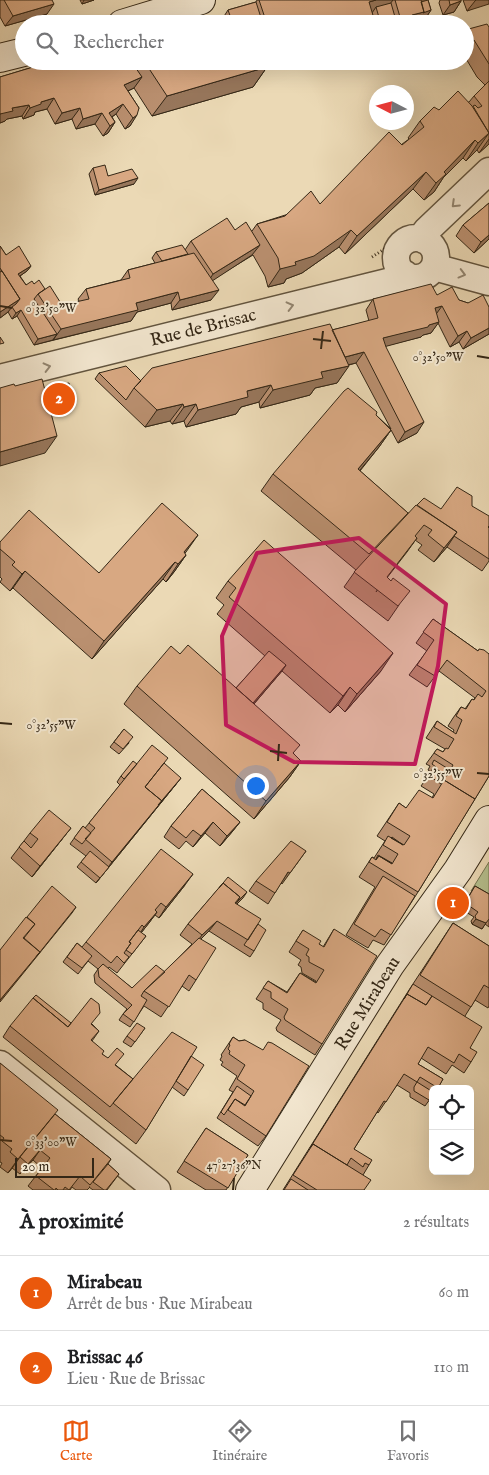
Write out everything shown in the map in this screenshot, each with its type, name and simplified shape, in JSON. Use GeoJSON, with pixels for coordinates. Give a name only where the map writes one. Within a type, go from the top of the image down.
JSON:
{"type":"FeatureCollection","features":[{"type":"Feature","properties":{"kind":"street"},"geometry":{"type":"LineString","coordinates":[[152,15],[201,0]]}},
{"type":"Feature","properties":{"kind":"street"},"geometry":{"type":"LineString","coordinates":[[0,58],[15,54]]}},
{"type":"Feature","properties":{"kind":"street"},"geometry":{"type":"LineString","coordinates":[[424,240],[426,231],[489,171]]}},
{"type":"Feature","properties":{"kind":"street"},"geometry":{"type":"LineString","coordinates":[[405,274],[398,264],[398,251],[405,241],[418,238],[430,243],[436,254],[434,266],[489,282]]}},
{"type":"Feature","properties":{"kind":"street","name":"Rue de Brissac"},"geometry":{"type":"LineString","coordinates":[[0,378],[399,279],[405,274],[418,278],[430,272],[434,266]]}},
{"type":"Feature","properties":{"kind":"street","name":"Rue Mirabeau"},"geometry":{"type":"LineString","coordinates":[[250,1190],[390,965],[458,870],[489,820]]}},
{"type":"Feature","properties":{"kind":"street"},"geometry":{"type":"LineString","coordinates":[[0,1064],[157,1190]]}},
{"type":"Feature","properties":{"kind":"highlighted area"},"geometry":{"type":"Polygon","coordinates":[[[359,538],[446,604],[438,666],[415,764],[294,762],[226,725],[222,636],[257,553],[359,538]]]}},
{"type":"Feature","properties":{"kind":"green space"},"geometry":{"type":"Polygon","coordinates":[[[489,862],[489,902],[471,891],[489,862]]]}},
{"type":"Feature","properties":{"kind":"building"},"geometry":{"type":"Polygon","coordinates":[[[4,0],[52,0],[54,4],[15,15],[13,16],[4,0]]]}},
{"type":"Feature","properties":{"kind":"building"},"geometry":{"type":"Polygon","coordinates":[[[259,0],[376,0],[369,2],[373,15],[264,15],[259,0]]]}},
{"type":"Feature","properties":{"kind":"building"},"geometry":{"type":"Polygon","coordinates":[[[395,0],[421,0],[424,12],[412,15],[399,15],[395,0]]]}},
{"type":"Feature","properties":{"kind":"building"},"geometry":{"type":"Polygon","coordinates":[[[428,0],[431,10],[423,13],[421,2],[428,0]]]}},
{"type":"Feature","properties":{"kind":"building"},"geometry":{"type":"Polygon","coordinates":[[[449,0],[461,0],[461,1],[450,5],[449,0]]]}},
{"type":"Feature","properties":{"kind":"building"},"geometry":{"type":"Polygon","coordinates":[[[256,2],[260,15],[230,15],[228,10],[256,2]]]}},
{"type":"Feature","properties":{"kind":"building"},"geometry":{"type":"Polygon","coordinates":[[[391,3],[394,15],[378,15],[376,7],[391,3]]]}},
{"type":"Feature","properties":{"kind":"building"},"geometry":{"type":"Polygon","coordinates":[[[487,24],[489,27],[489,64],[474,40],[474,28],[487,24]]]}},
{"type":"Feature","properties":{"kind":"building"},"geometry":{"type":"Polygon","coordinates":[[[23,70],[137,70],[142,77],[124,85],[139,108],[137,115],[133,118],[123,104],[109,113],[115,122],[110,126],[102,113],[83,119],[80,108],[62,113],[54,98],[30,108],[29,105],[12,108],[13,111],[0,114],[0,77],[23,70]]]}},
{"type":"Feature","properties":{"kind":"building"},"geometry":{"type":"Polygon","coordinates":[[[150,70],[257,70],[167,96],[150,70]]]}},
{"type":"Feature","properties":{"kind":"building"},"geometry":{"type":"Polygon","coordinates":[[[489,81],[489,133],[473,106],[475,105],[478,108],[482,106],[474,96],[489,81]]]}},
{"type":"Feature","properties":{"kind":"building"},"geometry":{"type":"Polygon","coordinates":[[[458,91],[472,106],[489,133],[478,143],[475,140],[436,183],[426,172],[357,236],[351,230],[314,256],[295,262],[296,265],[280,269],[278,258],[257,224],[285,216],[311,191],[320,204],[389,132],[402,145],[424,127],[420,121],[434,107],[439,110],[458,91]]]}},
{"type":"Feature","properties":{"kind":"building"},"geometry":{"type":"Polygon","coordinates":[[[105,165],[108,176],[132,169],[138,178],[99,190],[93,168],[105,165]]]}},
{"type":"Feature","properties":{"kind":"building"},"geometry":{"type":"Polygon","coordinates":[[[489,203],[489,235],[481,242],[463,225],[489,203]]]}},
{"type":"Feature","properties":{"kind":"building"},"geometry":{"type":"Polygon","coordinates":[[[227,218],[235,230],[246,222],[260,245],[213,274],[191,241],[227,218]]]}},
{"type":"Feature","properties":{"kind":"building"},"geometry":{"type":"Polygon","coordinates":[[[182,245],[188,254],[162,261],[156,252],[182,245]]]}},
{"type":"Feature","properties":{"kind":"building"},"geometry":{"type":"Polygon","coordinates":[[[0,246],[6,255],[19,246],[31,266],[18,274],[26,285],[32,281],[34,284],[39,280],[45,289],[34,299],[57,334],[38,339],[21,310],[16,313],[12,307],[20,299],[0,268],[0,246]]]}},
{"type":"Feature","properties":{"kind":"building"},"geometry":{"type":"Polygon","coordinates":[[[194,253],[219,290],[180,300],[178,292],[136,303],[138,310],[61,329],[38,294],[50,286],[62,305],[89,299],[86,289],[130,278],[128,270],[194,253]]]}},
{"type":"Feature","properties":{"kind":"building"},"geometry":{"type":"Polygon","coordinates":[[[2,271],[20,299],[0,312],[0,272],[2,271]]]}},
{"type":"Feature","properties":{"kind":"building"},"geometry":{"type":"Polygon","coordinates":[[[431,284],[437,295],[452,287],[459,300],[468,303],[483,295],[489,307],[489,328],[471,338],[467,331],[458,336],[442,306],[435,308],[439,322],[428,327],[383,338],[424,422],[405,432],[364,352],[345,357],[332,330],[378,318],[373,299],[431,284]]]}},
{"type":"Feature","properties":{"kind":"building"},"geometry":{"type":"Polygon","coordinates":[[[330,324],[349,366],[321,372],[323,378],[273,390],[271,385],[247,391],[248,397],[198,410],[196,404],[184,407],[183,404],[157,410],[134,388],[152,368],[330,324]]]}},
{"type":"Feature","properties":{"kind":"building"},"geometry":{"type":"Polygon","coordinates":[[[126,366],[141,381],[126,400],[99,373],[126,366]]]}},
{"type":"Feature","properties":{"kind":"building"},"geometry":{"type":"Polygon","coordinates":[[[42,379],[57,436],[0,452],[0,388],[42,379]]]}},
{"type":"Feature","properties":{"kind":"building"},"geometry":{"type":"Polygon","coordinates":[[[69,383],[73,400],[58,404],[54,386],[69,383]]]}},
{"type":"Feature","properties":{"kind":"building"},"geometry":{"type":"Polygon","coordinates":[[[348,388],[377,412],[376,415],[391,430],[358,469],[408,513],[369,554],[273,474],[348,388]]]}},
{"type":"Feature","properties":{"kind":"building"},"geometry":{"type":"Polygon","coordinates":[[[457,487],[472,496],[472,506],[489,516],[489,559],[454,536],[457,532],[417,505],[424,498],[441,509],[457,487]]]}},
{"type":"Feature","properties":{"kind":"building"},"geometry":{"type":"Polygon","coordinates":[[[162,503],[198,535],[184,552],[186,555],[178,564],[175,562],[104,641],[25,571],[22,574],[12,565],[15,562],[0,549],[0,542],[29,510],[99,573],[162,503]]]}},
{"type":"Feature","properties":{"kind":"building"},"geometry":{"type":"Polygon","coordinates":[[[416,505],[457,532],[444,548],[428,535],[432,530],[424,525],[415,536],[417,538],[387,577],[391,581],[393,578],[410,591],[398,606],[354,572],[416,505]]]}},
{"type":"Feature","properties":{"kind":"building"},"geometry":{"type":"Polygon","coordinates":[[[264,540],[393,653],[357,694],[350,687],[343,696],[229,597],[236,588],[228,581],[264,540]]]}},
{"type":"Feature","properties":{"kind":"building"},"geometry":{"type":"Polygon","coordinates":[[[433,619],[478,651],[479,649],[484,650],[489,654],[489,776],[475,799],[444,780],[441,784],[428,775],[433,768],[447,776],[453,765],[434,753],[437,749],[443,752],[446,748],[448,749],[454,739],[434,727],[437,721],[456,734],[462,720],[456,716],[461,707],[466,709],[472,699],[474,700],[478,694],[482,697],[486,691],[447,660],[435,676],[417,665],[434,640],[423,632],[433,619]]]}},
{"type":"Feature","properties":{"kind":"building"},"geometry":{"type":"Polygon","coordinates":[[[188,645],[300,745],[293,753],[301,761],[266,801],[137,686],[171,646],[180,654],[188,645]]]}},
{"type":"Feature","properties":{"kind":"building"},"geometry":{"type":"Polygon","coordinates":[[[269,651],[286,665],[253,703],[236,688],[269,651]]]}},
{"type":"Feature","properties":{"kind":"building"},"geometry":{"type":"Polygon","coordinates":[[[124,729],[133,737],[123,749],[114,742],[124,729]]]}},
{"type":"Feature","properties":{"kind":"building"},"geometry":{"type":"Polygon","coordinates":[[[152,745],[168,758],[145,787],[162,801],[112,862],[85,839],[95,828],[89,823],[152,745]]]}},
{"type":"Feature","properties":{"kind":"building"},"geometry":{"type":"Polygon","coordinates":[[[434,760],[450,770],[447,776],[435,768],[432,764],[434,760]]]}},
{"type":"Feature","properties":{"kind":"building"},"geometry":{"type":"Polygon","coordinates":[[[133,761],[137,764],[124,779],[121,776],[133,761]]]}},
{"type":"Feature","properties":{"kind":"building"},"geometry":{"type":"Polygon","coordinates":[[[164,763],[181,778],[162,801],[145,787],[164,763]]]}},
{"type":"Feature","properties":{"kind":"building"},"geometry":{"type":"Polygon","coordinates":[[[444,780],[475,799],[418,892],[369,862],[372,857],[376,860],[379,856],[392,864],[398,854],[383,845],[388,836],[404,845],[410,836],[387,822],[399,803],[406,808],[419,790],[433,798],[444,780]]]}},
{"type":"Feature","properties":{"kind":"building"},"geometry":{"type":"Polygon","coordinates":[[[202,789],[240,822],[227,836],[213,822],[201,836],[193,830],[186,838],[171,826],[202,789]]]}},
{"type":"Feature","properties":{"kind":"building"},"geometry":{"type":"Polygon","coordinates":[[[49,810],[71,828],[40,866],[19,847],[24,841],[31,848],[38,839],[30,833],[49,810]]]}},
{"type":"Feature","properties":{"kind":"building"},"geometry":{"type":"Polygon","coordinates":[[[83,826],[91,833],[82,844],[74,838],[83,826]]]}},
{"type":"Feature","properties":{"kind":"building"},"geometry":{"type":"Polygon","coordinates":[[[291,841],[306,851],[290,873],[288,872],[275,893],[256,881],[291,841]]]}},
{"type":"Feature","properties":{"kind":"building"},"geometry":{"type":"Polygon","coordinates":[[[161,849],[193,874],[166,907],[161,903],[155,910],[157,912],[144,927],[142,925],[129,942],[131,943],[124,953],[129,957],[124,963],[117,956],[111,963],[86,942],[161,849]]]}},
{"type":"Feature","properties":{"kind":"building"},"geometry":{"type":"Polygon","coordinates":[[[90,851],[109,867],[100,878],[81,862],[90,851]]]}},
{"type":"Feature","properties":{"kind":"building"},"geometry":{"type":"Polygon","coordinates":[[[383,876],[415,896],[391,935],[381,929],[375,937],[354,924],[383,876]]]}},
{"type":"Feature","properties":{"kind":"building"},"geometry":{"type":"Polygon","coordinates":[[[228,877],[247,892],[237,902],[240,897],[223,883],[228,877]]]}},
{"type":"Feature","properties":{"kind":"building"},"geometry":{"type":"Polygon","coordinates":[[[223,883],[240,897],[235,903],[261,919],[248,940],[217,921],[202,935],[188,924],[223,883]]]}},
{"type":"Feature","properties":{"kind":"building"},"geometry":{"type":"Polygon","coordinates":[[[52,886],[76,907],[40,952],[24,938],[35,924],[27,917],[52,886]]]}},
{"type":"Feature","properties":{"kind":"building"},"geometry":{"type":"Polygon","coordinates":[[[475,886],[489,894],[489,919],[486,923],[476,919],[475,916],[478,912],[465,903],[475,886]]]}},
{"type":"Feature","properties":{"kind":"building"},"geometry":{"type":"Polygon","coordinates":[[[26,917],[35,924],[23,938],[40,952],[0,1000],[0,950],[26,917]]]}},
{"type":"Feature","properties":{"kind":"building"},"geometry":{"type":"Polygon","coordinates":[[[453,923],[489,946],[489,988],[484,985],[471,1007],[420,975],[453,923]]]}},
{"type":"Feature","properties":{"kind":"building"},"geometry":{"type":"Polygon","coordinates":[[[258,924],[266,930],[254,951],[244,945],[258,924]]]}},
{"type":"Feature","properties":{"kind":"building"},"geometry":{"type":"Polygon","coordinates":[[[334,929],[377,956],[322,1044],[285,1020],[284,1017],[288,1009],[271,998],[271,992],[263,988],[268,981],[287,993],[300,973],[316,983],[324,970],[309,962],[309,957],[306,955],[309,949],[296,941],[303,930],[321,941],[319,944],[324,947],[334,929]]]}},
{"type":"Feature","properties":{"kind":"building"},"geometry":{"type":"Polygon","coordinates":[[[138,930],[146,936],[132,954],[126,950],[131,943],[129,942],[138,930]]]}},
{"type":"Feature","properties":{"kind":"building"},"geometry":{"type":"Polygon","coordinates":[[[199,938],[216,948],[196,980],[189,975],[169,1007],[144,991],[199,938]]]}},
{"type":"Feature","properties":{"kind":"building"},"geometry":{"type":"Polygon","coordinates":[[[77,943],[92,956],[82,968],[67,957],[77,943]]]}},
{"type":"Feature","properties":{"kind":"building"},"geometry":{"type":"Polygon","coordinates":[[[103,964],[132,988],[156,965],[165,972],[144,991],[141,996],[147,1000],[134,1022],[123,1014],[132,1005],[99,977],[98,969],[103,964]]]}},
{"type":"Feature","properties":{"kind":"building"},"geometry":{"type":"Polygon","coordinates":[[[413,984],[432,996],[426,1005],[407,994],[413,984]]]}},
{"type":"Feature","properties":{"kind":"building"},"geometry":{"type":"Polygon","coordinates":[[[407,994],[426,1005],[432,996],[482,1027],[470,1048],[477,1052],[471,1062],[459,1054],[454,1063],[428,1047],[418,1064],[443,1079],[440,1085],[433,1085],[420,1077],[417,1082],[404,1074],[386,1102],[384,1101],[354,1149],[372,1160],[369,1165],[365,1163],[363,1167],[351,1158],[347,1165],[313,1144],[310,1148],[407,994]]]}},
{"type":"Feature","properties":{"kind":"building"},"geometry":{"type":"Polygon","coordinates":[[[36,995],[71,1023],[68,1027],[33,998],[36,995]]]}},
{"type":"Feature","properties":{"kind":"building"},"geometry":{"type":"Polygon","coordinates":[[[33,998],[68,1027],[91,998],[99,1004],[100,1013],[91,1024],[99,1031],[91,1040],[104,1051],[102,1054],[108,1058],[117,1048],[124,1054],[115,1065],[133,1079],[110,1107],[10,1026],[33,998]]]}},
{"type":"Feature","properties":{"kind":"building"},"geometry":{"type":"Polygon","coordinates":[[[137,1023],[145,1028],[135,1042],[127,1036],[137,1023]]]}},
{"type":"Feature","properties":{"kind":"building"},"geometry":{"type":"Polygon","coordinates":[[[172,1032],[197,1047],[146,1130],[113,1103],[172,1032]]]}},
{"type":"Feature","properties":{"kind":"building"},"geometry":{"type":"Polygon","coordinates":[[[233,1037],[239,1041],[245,1040],[263,1050],[268,1042],[272,1043],[309,1066],[266,1136],[228,1110],[235,1099],[245,1106],[254,1091],[237,1079],[245,1065],[229,1054],[229,1044],[233,1037]]]}},
{"type":"Feature","properties":{"kind":"building"},"geometry":{"type":"Polygon","coordinates":[[[191,1056],[204,1065],[188,1090],[176,1081],[191,1056]]]}},
{"type":"Feature","properties":{"kind":"building"},"geometry":{"type":"Polygon","coordinates":[[[0,1063],[58,1110],[18,1159],[10,1152],[12,1149],[2,1141],[4,1138],[0,1135],[0,1063]]]}},
{"type":"Feature","properties":{"kind":"building"},"geometry":{"type":"Polygon","coordinates":[[[417,1082],[429,1090],[429,1100],[414,1091],[417,1082]]]}},
{"type":"Feature","properties":{"kind":"building"},"geometry":{"type":"Polygon","coordinates":[[[237,1086],[251,1096],[245,1105],[235,1099],[224,1115],[221,1112],[237,1086]]]}},
{"type":"Feature","properties":{"kind":"building"},"geometry":{"type":"Polygon","coordinates":[[[55,1114],[111,1159],[90,1185],[80,1176],[69,1190],[65,1187],[63,1190],[56,1188],[54,1190],[36,1176],[50,1158],[40,1150],[28,1164],[20,1157],[55,1114]]]}},
{"type":"Feature","properties":{"kind":"building"},"geometry":{"type":"Polygon","coordinates":[[[206,1128],[248,1155],[228,1188],[184,1161],[206,1128]]]}},
{"type":"Feature","properties":{"kind":"building"},"geometry":{"type":"Polygon","coordinates":[[[313,1144],[371,1180],[364,1190],[317,1190],[293,1175],[313,1144]]]}},
{"type":"Feature","properties":{"kind":"building"},"geometry":{"type":"Polygon","coordinates":[[[108,1164],[119,1174],[104,1190],[93,1182],[108,1164]]]}},
{"type":"Feature","properties":{"kind":"building"},"geometry":{"type":"Polygon","coordinates":[[[291,1179],[308,1190],[284,1190],[291,1179]]]}},
{"type":"Feature","properties":{"kind":"place","name":"Brissac 46"},"geometry":{"type":"Point","coordinates":[59,399]}},
{"type":"Feature","properties":{"kind":"place","name":"Mirabeau"},"geometry":{"type":"Point","coordinates":[453,903]}}]}
